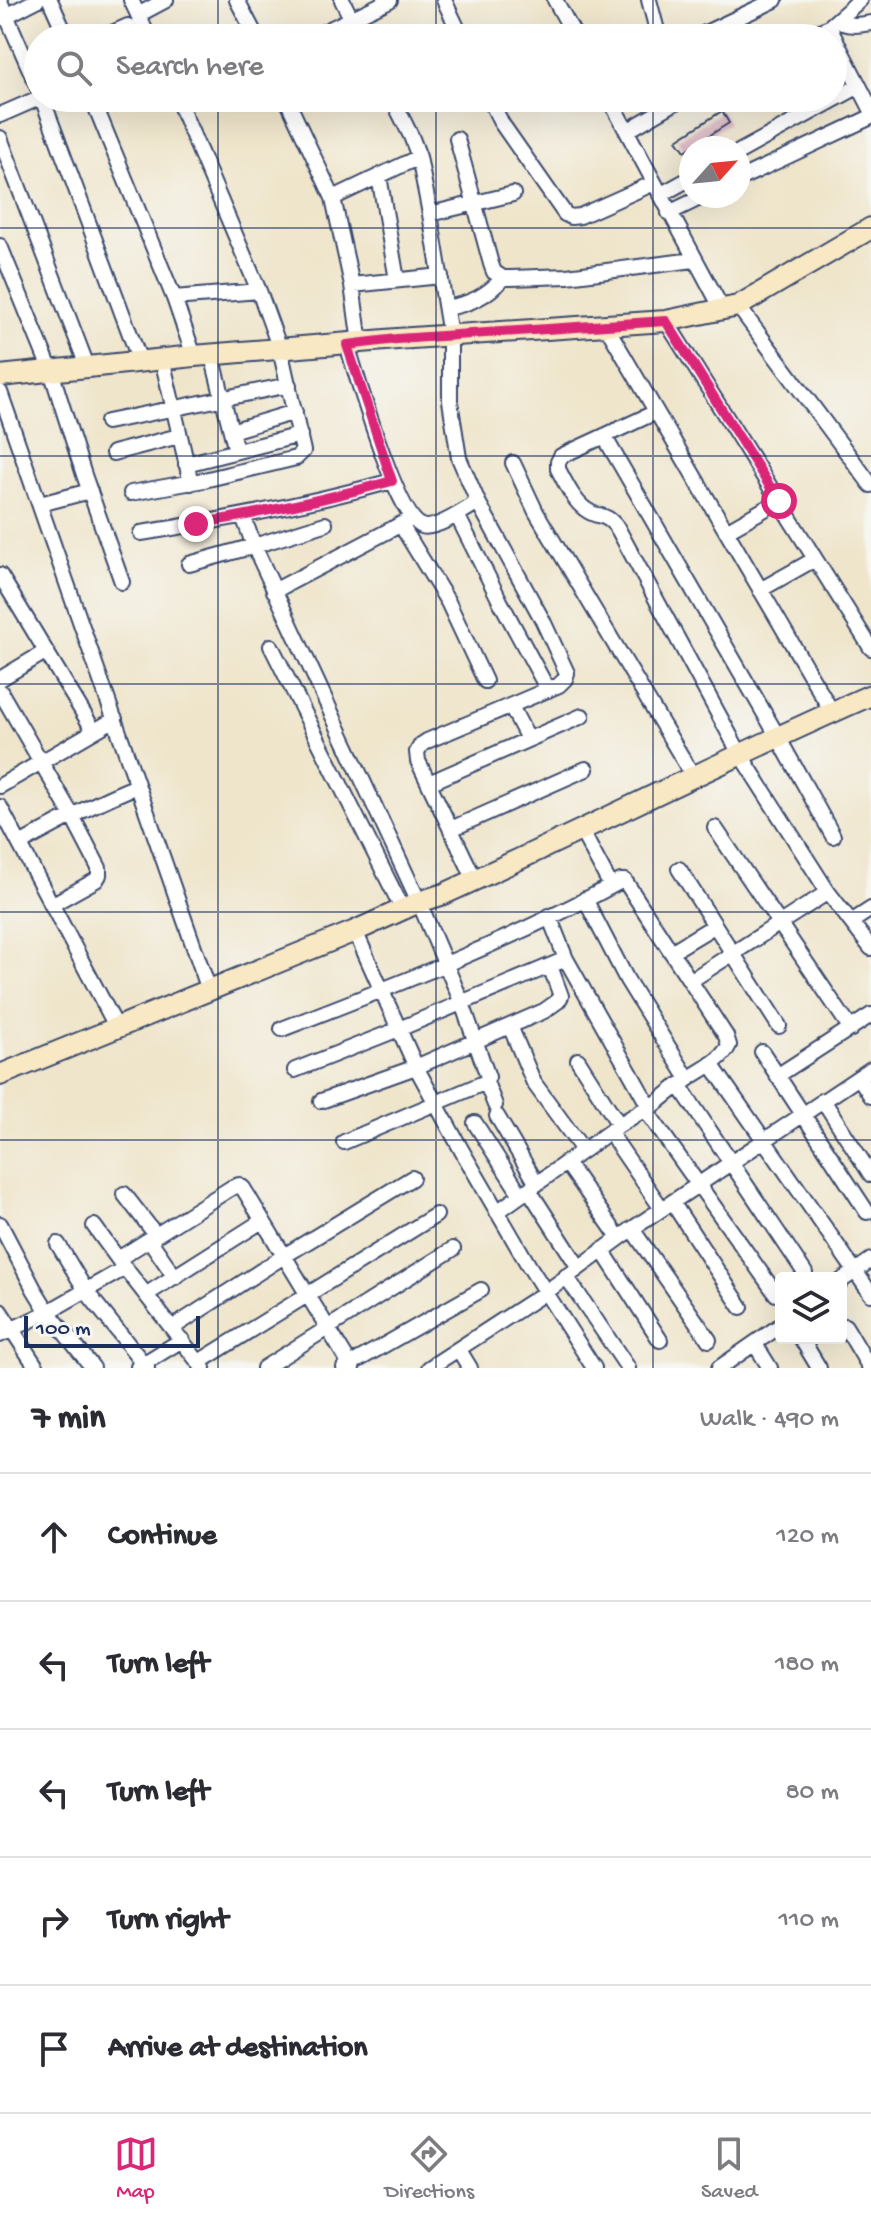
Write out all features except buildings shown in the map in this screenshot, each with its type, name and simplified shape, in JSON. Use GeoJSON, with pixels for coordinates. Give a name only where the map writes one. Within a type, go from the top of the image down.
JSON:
{"type":"FeatureCollection","features":[{"type":"Feature","properties":{"kind":"main road"},"geometry":{"type":"LineString","coordinates":[[0,376],[280,349],[666,321],[730,308],[871,228]]}},
{"type":"Feature","properties":{"kind":"main road"},"geometry":{"type":"LineString","coordinates":[[0,1075],[444,894],[871,695]]}},
{"type":"Feature","properties":{"kind":"street"},"geometry":{"type":"LineString","coordinates":[[4,17],[37,0]]}},
{"type":"Feature","properties":{"kind":"street"},"geometry":{"type":"LineString","coordinates":[[50,0],[61,24]]}},
{"type":"Feature","properties":{"kind":"street"},"geometry":{"type":"LineString","coordinates":[[131,0],[133,20],[137,24]]}},
{"type":"Feature","properties":{"kind":"street"},"geometry":{"type":"LineString","coordinates":[[126,24],[166,0]]}},
{"type":"Feature","properties":{"kind":"street"},"geometry":{"type":"LineString","coordinates":[[237,0],[250,24]]}},
{"type":"Feature","properties":{"kind":"street"},"geometry":{"type":"LineString","coordinates":[[342,0],[354,24]]}},
{"type":"Feature","properties":{"kind":"street"},"geometry":{"type":"LineString","coordinates":[[338,24],[390,0]]}},
{"type":"Feature","properties":{"kind":"street"},"geometry":{"type":"LineString","coordinates":[[444,0],[455,24]]}},
{"type":"Feature","properties":{"kind":"street"},"geometry":{"type":"LineString","coordinates":[[555,0],[568,24]]}},
{"type":"Feature","properties":{"kind":"street"},"geometry":{"type":"LineString","coordinates":[[649,0],[655,24]]}},
{"type":"Feature","properties":{"kind":"street"},"geometry":{"type":"LineString","coordinates":[[724,24],[775,0]]}},
{"type":"Feature","properties":{"kind":"street"},"geometry":{"type":"LineString","coordinates":[[833,23],[860,0]]}},
{"type":"Feature","properties":{"kind":"street"},"geometry":{"type":"LineString","coordinates":[[0,1],[4,17],[24,59]]}},
{"type":"Feature","properties":{"kind":"street"},"geometry":{"type":"LineString","coordinates":[[833,23],[871,23]]}},
{"type":"Feature","properties":{"kind":"street"},"geometry":{"type":"LineString","coordinates":[[847,54],[866,95],[847,104]]}},
{"type":"Feature","properties":{"kind":"street"},"geometry":{"type":"LineString","coordinates":[[0,115],[24,105]]}},
{"type":"Feature","properties":{"kind":"street"},"geometry":{"type":"LineString","coordinates":[[45,112],[140,361]]}},
{"type":"Feature","properties":{"kind":"street"},"geometry":{"type":"LineString","coordinates":[[98,112],[174,298],[223,398],[236,451]]}},
{"type":"Feature","properties":{"kind":"street"},"geometry":{"type":"LineString","coordinates":[[131,493],[191,483],[296,458],[303,451],[280,349],[189,112]]}},
{"type":"Feature","properties":{"kind":"street"},"geometry":{"type":"LineString","coordinates":[[293,112],[333,198],[352,285],[353,344],[392,481],[407,522],[485,681]]}},
{"type":"Feature","properties":{"kind":"street"},"geometry":{"type":"LineString","coordinates":[[399,112],[419,157],[441,276],[450,335],[453,432],[459,458],[478,502],[543,621],[567,673],[559,685],[421,745],[417,752],[418,761],[475,880]]}},
{"type":"Feature","properties":{"kind":"street"},"geometry":{"type":"LineString","coordinates":[[496,112],[565,214],[571,217],[679,182]]}},
{"type":"Feature","properties":{"kind":"street"},"geometry":{"type":"LineString","coordinates":[[617,112],[694,260],[871,485]]}},
{"type":"Feature","properties":{"kind":"street"},"geometry":{"type":"LineString","coordinates":[[627,131],[659,112]]}},
{"type":"Feature","properties":{"kind":"street"},"geometry":{"type":"LineString","coordinates":[[751,147],[828,112]]}},
{"type":"Feature","properties":{"kind":"street"},"geometry":{"type":"LineString","coordinates":[[751,173],[871,117]]}},
{"type":"Feature","properties":{"kind":"street"},"geometry":{"type":"LineString","coordinates":[[0,138],[87,366]]}},
{"type":"Feature","properties":{"kind":"street"},"geometry":{"type":"LineString","coordinates":[[457,139],[491,264],[494,272],[503,278],[567,276],[694,260]]}},
{"type":"Feature","properties":{"kind":"street"},"geometry":{"type":"LineString","coordinates":[[333,198],[419,157]]}},
{"type":"Feature","properties":{"kind":"street"},"geometry":{"type":"LineString","coordinates":[[379,176],[397,280]]}},
{"type":"Feature","properties":{"kind":"street"},"geometry":{"type":"LineString","coordinates":[[430,214],[513,194]]}},
{"type":"Feature","properties":{"kind":"street"},"geometry":{"type":"LineString","coordinates":[[669,213],[679,208]]}},
{"type":"Feature","properties":{"kind":"street"},"geometry":{"type":"LineString","coordinates":[[0,246],[51,371],[122,582]]}},
{"type":"Feature","properties":{"kind":"street"},"geometry":{"type":"LineString","coordinates":[[352,285],[441,276]]}},
{"type":"Feature","properties":{"kind":"street"},"geometry":{"type":"LineString","coordinates":[[446,308],[476,300],[491,292],[503,278]]}},
{"type":"Feature","properties":{"kind":"street"},"geometry":{"type":"LineString","coordinates":[[174,298],[259,291]]}},
{"type":"Feature","properties":{"kind":"street"},"geometry":{"type":"LineString","coordinates":[[666,321],[871,648]]}},
{"type":"Feature","properties":{"kind":"street"},"geometry":{"type":"LineString","coordinates":[[605,324],[832,712]]}},
{"type":"Feature","properties":{"kind":"street"},"geometry":{"type":"LineString","coordinates":[[162,359],[191,483]]}},
{"type":"Feature","properties":{"kind":"street"},"geometry":{"type":"LineString","coordinates":[[107,422],[289,385]]}},
{"type":"Feature","properties":{"kind":"street"},"geometry":{"type":"LineString","coordinates":[[0,392],[209,990]]}},
{"type":"Feature","properties":{"kind":"street"},"geometry":{"type":"LineString","coordinates":[[231,431],[295,412]]}},
{"type":"Feature","properties":{"kind":"street"},"geometry":{"type":"LineString","coordinates":[[656,412],[561,456],[558,469],[582,506],[604,515],[618,529],[740,754],[828,892],[871,948]]}},
{"type":"Feature","properties":{"kind":"street"},"geometry":{"type":"LineString","coordinates":[[186,464],[300,435]]}},
{"type":"Feature","properties":{"kind":"street"},"geometry":{"type":"LineString","coordinates":[[113,453],[179,436]]}},
{"type":"Feature","properties":{"kind":"street"},"geometry":{"type":"LineString","coordinates":[[604,436],[833,836]]}},
{"type":"Feature","properties":{"kind":"street"},"geometry":{"type":"LineString","coordinates":[[513,463],[536,512],[693,776]]}},
{"type":"Feature","properties":{"kind":"street"},"geometry":{"type":"LineString","coordinates":[[141,533],[243,516],[344,495],[392,481]]}},
{"type":"Feature","properties":{"kind":"street"},"geometry":{"type":"LineString","coordinates":[[40,504],[90,491]]}},
{"type":"Feature","properties":{"kind":"street"},"geometry":{"type":"LineString","coordinates":[[726,531],[779,501]]}},
{"type":"Feature","properties":{"kind":"street"},"geometry":{"type":"LineString","coordinates":[[274,591],[407,522],[428,527],[478,502]]}},
{"type":"Feature","properties":{"kind":"street"},"geometry":{"type":"LineString","coordinates":[[457,515],[548,690]]}},
{"type":"Feature","properties":{"kind":"street"},"geometry":{"type":"LineString","coordinates":[[243,516],[411,906]]}},
{"type":"Feature","properties":{"kind":"street"},"geometry":{"type":"LineString","coordinates":[[189,564],[325,524]]}},
{"type":"Feature","properties":{"kind":"street"},"geometry":{"type":"LineString","coordinates":[[760,590],[815,559]]}},
{"type":"Feature","properties":{"kind":"street"},"geometry":{"type":"LineString","coordinates":[[0,575],[94,731]]}},
{"type":"Feature","properties":{"kind":"street"},"geometry":{"type":"LineString","coordinates":[[271,646],[444,963],[476,1040],[488,1077],[486,1082],[529,1190]]}},
{"type":"Feature","properties":{"kind":"street"},"geometry":{"type":"LineString","coordinates":[[0,679],[45,652]]}},
{"type":"Feature","properties":{"kind":"street"},"geometry":{"type":"LineString","coordinates":[[0,691],[99,868],[96,880],[53,904]]}},
{"type":"Feature","properties":{"kind":"street"},"geometry":{"type":"LineString","coordinates":[[511,706],[528,739]]}},
{"type":"Feature","properties":{"kind":"street"},"geometry":{"type":"LineString","coordinates":[[429,783],[582,716]]}},
{"type":"Feature","properties":{"kind":"street"},"geometry":{"type":"LineString","coordinates":[[0,786],[115,719]]}},
{"type":"Feature","properties":{"kind":"street"},"geometry":{"type":"LineString","coordinates":[[451,829],[586,769]]}},
{"type":"Feature","properties":{"kind":"street"},"geometry":{"type":"LineString","coordinates":[[20,844],[71,814],[137,786]]}},
{"type":"Feature","properties":{"kind":"street"},"geometry":{"type":"LineString","coordinates":[[0,807],[117,1028]]}},
{"type":"Feature","properties":{"kind":"street"},"geometry":{"type":"LineString","coordinates":[[715,828],[851,1029]]}},
{"type":"Feature","properties":{"kind":"street"},"geometry":{"type":"LineString","coordinates":[[581,830],[611,886]]}},
{"type":"Feature","properties":{"kind":"street"},"geometry":{"type":"LineString","coordinates":[[679,869],[779,1026]]}},
{"type":"Feature","properties":{"kind":"street"},"geometry":{"type":"LineString","coordinates":[[282,1029],[383,990],[621,881],[629,885],[729,1045],[726,1052],[711,1064],[497,1212]]}},
{"type":"Feature","properties":{"kind":"street"},"geometry":{"type":"LineString","coordinates":[[690,981],[828,892]]}},
{"type":"Feature","properties":{"kind":"street"},"geometry":{"type":"LineString","coordinates":[[585,899],[627,980],[731,1163],[804,1272]]}},
{"type":"Feature","properties":{"kind":"street"},"geometry":{"type":"LineString","coordinates":[[851,922],[871,909]]}},
{"type":"Feature","properties":{"kind":"street"},"geometry":{"type":"LineString","coordinates":[[549,916],[566,959],[647,1109],[775,1293]]}},
{"type":"Feature","properties":{"kind":"street"},"geometry":{"type":"LineString","coordinates":[[671,952],[714,926]]}},
{"type":"Feature","properties":{"kind":"street"},"geometry":{"type":"LineString","coordinates":[[355,931],[416,1067],[497,1212],[594,1368]]}},
{"type":"Feature","properties":{"kind":"street"},"geometry":{"type":"LineString","coordinates":[[295,1070],[566,959]]}},
{"type":"Feature","properties":{"kind":"street"},"geometry":{"type":"LineString","coordinates":[[321,1101],[416,1067],[544,1011],[561,996],[550,966]]}},
{"type":"Feature","properties":{"kind":"street"},"geometry":{"type":"LineString","coordinates":[[777,1076],[871,1015]]}},
{"type":"Feature","properties":{"kind":"street"},"geometry":{"type":"LineString","coordinates":[[510,1026],[534,1083],[583,1150]]}},
{"type":"Feature","properties":{"kind":"street"},"geometry":{"type":"LineString","coordinates":[[762,1052],[867,1212]]}},
{"type":"Feature","properties":{"kind":"street"},"geometry":{"type":"LineString","coordinates":[[578,1060],[615,1129],[741,1307]]}},
{"type":"Feature","properties":{"kind":"street"},"geometry":{"type":"LineString","coordinates":[[711,1064],[871,1294]]}},
{"type":"Feature","properties":{"kind":"street"},"geometry":{"type":"LineString","coordinates":[[429,1368],[546,1292],[578,1266],[865,1073],[871,1096]]}},
{"type":"Feature","properties":{"kind":"street"},"geometry":{"type":"LineString","coordinates":[[344,1142],[486,1082]]}},
{"type":"Feature","properties":{"kind":"street"},"geometry":{"type":"LineString","coordinates":[[823,1100],[871,1175]]}},
{"type":"Feature","properties":{"kind":"street"},"geometry":{"type":"LineString","coordinates":[[475,1123],[529,1190],[578,1266]]}},
{"type":"Feature","properties":{"kind":"street"},"geometry":{"type":"LineString","coordinates":[[566,1162],[619,1238]]}},
{"type":"Feature","properties":{"kind":"street"},"geometry":{"type":"LineString","coordinates":[[58,1244],[86,1291],[142,1366],[177,1334],[284,1256],[412,1178]]}},
{"type":"Feature","properties":{"kind":"street"},"geometry":{"type":"LineString","coordinates":[[6,1333],[86,1291],[152,1237],[239,1185],[309,1293],[348,1367],[481,1290]]}},
{"type":"Feature","properties":{"kind":"street"},"geometry":{"type":"LineString","coordinates":[[124,1194],[175,1277]]}},
{"type":"Feature","properties":{"kind":"street"},"geometry":{"type":"LineString","coordinates":[[94,1226],[201,1365],[309,1293],[436,1215]]}},
{"type":"Feature","properties":{"kind":"street"},"geometry":{"type":"LineString","coordinates":[[147,1294],[262,1221]]}},
{"type":"Feature","properties":{"kind":"street"},"geometry":{"type":"LineString","coordinates":[[0,1224],[48,1312],[93,1368]]}},
{"type":"Feature","properties":{"kind":"street"},"geometry":{"type":"LineString","coordinates":[[632,1229],[709,1340]]}},
{"type":"Feature","properties":{"kind":"street"},"geometry":{"type":"LineString","coordinates":[[264,1368],[453,1249]]}},
{"type":"Feature","properties":{"kind":"street"},"geometry":{"type":"LineString","coordinates":[[602,1250],[660,1340]]}},
{"type":"Feature","properties":{"kind":"street"},"geometry":{"type":"LineString","coordinates":[[847,1277],[871,1260]]}},
{"type":"Feature","properties":{"kind":"street"},"geometry":{"type":"LineString","coordinates":[[566,1276],[628,1368]]}},
{"type":"Feature","properties":{"kind":"street"},"geometry":{"type":"LineString","coordinates":[[0,1311],[6,1333],[37,1368]]}},
{"type":"Feature","properties":{"kind":"street"},"geometry":{"type":"LineString","coordinates":[[719,1368],[775,1329]]}},
{"type":"Feature","properties":{"kind":"street"},"geometry":{"type":"LineString","coordinates":[[847,1329],[870,1368]]}},
{"type":"Feature","properties":{"kind":"street"},"geometry":{"type":"LineString","coordinates":[[755,1344],[770,1368]]}},
{"type":"Feature","properties":{"kind":"street"},"geometry":{"type":"LineString","coordinates":[[805,1344],[819,1368]]}},
{"type":"Feature","properties":{"kind":"street"},"geometry":{"type":"LineString","coordinates":[[459,1350],[470,1368]]}},
{"type":"Feature","properties":{"kind":"route"},"geometry":{"type":"LineString","coordinates":[[196,524],[344,495],[392,481],[347,345],[666,321],[779,501]]}}]}
